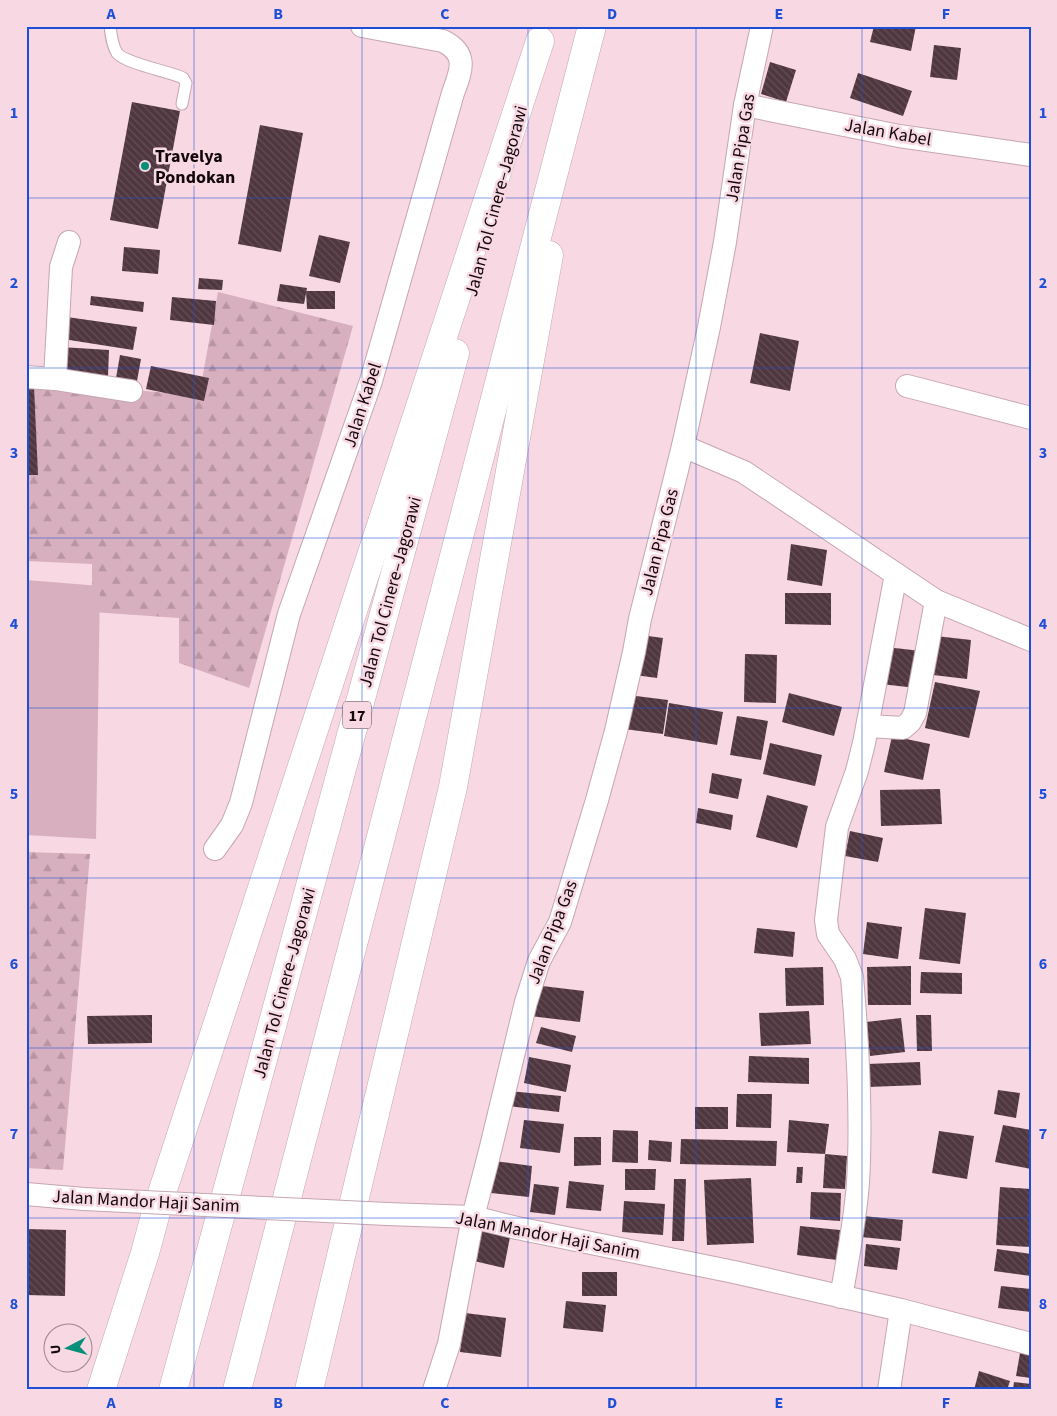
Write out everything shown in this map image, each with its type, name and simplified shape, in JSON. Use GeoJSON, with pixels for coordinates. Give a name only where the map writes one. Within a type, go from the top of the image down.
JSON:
{"type":"FeatureCollection","features":[{"type":"Feature","properties":{"kind":"highway"},"geometry":{"type":"LineString","coordinates":[[101,1390],[145,1253],[158,1205],[542,34]]}},
{"type":"Feature","properties":{"kind":"highway","name":"Jalan Tol Cinere–Jagorawi"},"geometry":{"type":"LineString","coordinates":[[173,1390],[542,34]]}},
{"type":"Feature","properties":{"kind":"highway"},"geometry":{"type":"LineString","coordinates":[[237,1390],[589,35]]}},
{"type":"Feature","properties":{"kind":"highway"},"geometry":{"type":"LineString","coordinates":[[309,1390],[453,787],[589,35]]}},
{"type":"Feature","properties":{"kind":"street","name":"Jalan Kabel"},"geometry":{"type":"LineString","coordinates":[[215,849],[232,825],[241,803],[289,614],[371,381],[453,93],[461,72],[460,58],[450,44],[443,41],[362,26]]}},
{"type":"Feature","properties":{"kind":"street","name":"Jalan Pipa Gas"},"geometry":{"type":"LineString","coordinates":[[434,1390],[448,1344],[473,1217],[526,1002],[539,961],[560,922],[600,791],[620,713],[657,543],[683,446],[710,327],[725,242],[745,104],[762,26]]}},
{"type":"Feature","properties":{"kind":"street","name":"Jalan Kabel"},"geometry":{"type":"LineString","coordinates":[[745,104],[899,136],[1031,155]]}},
{"type":"Feature","properties":{"kind":"street"},"geometry":{"type":"LineString","coordinates":[[55,379],[61,267],[69,242]]}},
{"type":"Feature","properties":{"kind":"street"},"geometry":{"type":"LineString","coordinates":[[26,376],[132,391]]}},
{"type":"Feature","properties":{"kind":"street"},"geometry":{"type":"LineString","coordinates":[[907,386],[1031,418]]}},
{"type":"Feature","properties":{"kind":"street"},"geometry":{"type":"LineString","coordinates":[[683,446],[744,472],[936,601],[1031,640]]}},
{"type":"Feature","properties":{"kind":"street"},"geometry":{"type":"LineString","coordinates":[[841,1296],[853,1228],[858,1184],[859,1099],[852,977],[845,959],[828,934],[826,920],[837,827],[857,771],[868,726],[896,574]]}},
{"type":"Feature","properties":{"kind":"street"},"geometry":{"type":"LineString","coordinates":[[868,726],[903,728],[910,722],[915,713],[936,601]]}},
{"type":"Feature","properties":{"kind":"street","name":"Jalan Mandor Haji Sanim"},"geometry":{"type":"LineString","coordinates":[[26,1194],[84,1199],[473,1217],[517,1228],[734,1272],[841,1296],[1031,1344]]}},
{"type":"Feature","properties":{"kind":"street"},"geometry":{"type":"LineString","coordinates":[[889,1390],[901,1310]]}},
{"type":"Feature","properties":{"kind":"lane"},"geometry":{"type":"LineString","coordinates":[[110,26],[113,45],[118,54],[140,64],[183,78],[186,83],[182,104]]}},
{"type":"Feature","properties":{"kind":"green space"},"geometry":{"type":"Polygon","coordinates":[[[218,292],[353,326],[249,688],[179,663],[179,618],[92,612],[92,564],[26,561],[26,380],[199,396],[218,292]]]}},
{"type":"Feature","properties":{"kind":"green space"},"geometry":{"type":"Polygon","coordinates":[[[26,580],[100,586],[96,839],[26,835],[26,580]]]}},
{"type":"Feature","properties":{"kind":"green space"},"geometry":{"type":"Polygon","coordinates":[[[26,852],[90,854],[63,1170],[26,1168],[26,852]]]}},
{"type":"Feature","properties":{"kind":"building"},"geometry":{"type":"Polygon","coordinates":[[[874,26],[916,26],[911,51],[870,42],[874,26]]]}},
{"type":"Feature","properties":{"kind":"building"},"geometry":{"type":"Polygon","coordinates":[[[934,45],[961,48],[957,80],[930,77],[934,45]]]}},
{"type":"Feature","properties":{"kind":"building"},"geometry":{"type":"Polygon","coordinates":[[[770,62],[796,70],[786,102],[761,94],[770,62]]]}},
{"type":"Feature","properties":{"kind":"building"},"geometry":{"type":"Polygon","coordinates":[[[858,73],[912,91],[903,116],[850,98],[858,73]]]}},
{"type":"Feature","properties":{"kind":"building","name":"Travelya Pondokan"},"geometry":{"type":"Polygon","coordinates":[[[132,102],[180,111],[158,229],[110,220],[132,102]]]}},
{"type":"Feature","properties":{"kind":"building","name":"Travelya Pondokan"},"geometry":{"type":"Polygon","coordinates":[[[260,125],[303,133],[281,252],[238,244],[260,125]]]}},
{"type":"Feature","properties":{"kind":"building"},"geometry":{"type":"Polygon","coordinates":[[[319,235],[350,242],[340,283],[309,276],[319,235]]]}},
{"type":"Feature","properties":{"kind":"building"},"geometry":{"type":"Polygon","coordinates":[[[124,247],[160,250],[158,274],[122,271],[124,247]]]}},
{"type":"Feature","properties":{"kind":"building"},"geometry":{"type":"Polygon","coordinates":[[[199,278],[223,280],[222,290],[198,289],[199,278]]]}},
{"type":"Feature","properties":{"kind":"building"},"geometry":{"type":"Polygon","coordinates":[[[280,284],[307,288],[304,304],[277,301],[280,284]]]}},
{"type":"Feature","properties":{"kind":"building"},"geometry":{"type":"Polygon","coordinates":[[[306,291],[335,291],[335,309],[307,309],[306,291]]]}},
{"type":"Feature","properties":{"kind":"building"},"geometry":{"type":"Polygon","coordinates":[[[91,296],[144,302],[143,312],[90,305],[91,296]]]}},
{"type":"Feature","properties":{"kind":"building"},"geometry":{"type":"Polygon","coordinates":[[[172,297],[216,301],[214,325],[170,320],[172,297]]]}},
{"type":"Feature","properties":{"kind":"building"},"geometry":{"type":"Polygon","coordinates":[[[67,317],[137,327],[133,350],[63,339],[67,317]]]}},
{"type":"Feature","properties":{"kind":"building"},"geometry":{"type":"Polygon","coordinates":[[[760,333],[799,341],[790,391],[750,383],[760,333]]]}},
{"type":"Feature","properties":{"kind":"building"},"geometry":{"type":"Polygon","coordinates":[[[61,347],[109,350],[108,376],[59,374],[61,347]]]}},
{"type":"Feature","properties":{"kind":"building"},"geometry":{"type":"Polygon","coordinates":[[[120,355],[141,359],[137,381],[116,378],[120,355]]]}},
{"type":"Feature","properties":{"kind":"building"},"geometry":{"type":"Polygon","coordinates":[[[151,366],[209,378],[204,401],[146,389],[151,366]]]}},
{"type":"Feature","properties":{"kind":"building"},"geometry":{"type":"Polygon","coordinates":[[[26,387],[34,387],[38,475],[26,475],[26,387]]]}},
{"type":"Feature","properties":{"kind":"building"},"geometry":{"type":"Polygon","coordinates":[[[791,544],[827,550],[822,586],[787,580],[791,544]]]}},
{"type":"Feature","properties":{"kind":"building"},"geometry":{"type":"Polygon","coordinates":[[[785,593],[831,593],[831,625],[785,624],[785,593]]]}},
{"type":"Feature","properties":{"kind":"building"},"geometry":{"type":"Polygon","coordinates":[[[641,635],[663,638],[657,678],[635,675],[641,635]]]}},
{"type":"Feature","properties":{"kind":"building"},"geometry":{"type":"Polygon","coordinates":[[[936,636],[971,640],[967,679],[933,675],[936,636]]]}},
{"type":"Feature","properties":{"kind":"building"},"geometry":{"type":"Polygon","coordinates":[[[886,647],[921,651],[916,688],[881,684],[886,647]]]}},
{"type":"Feature","properties":{"kind":"building"},"geometry":{"type":"Polygon","coordinates":[[[745,654],[777,655],[776,703],[744,702],[745,654]]]}},
{"type":"Feature","properties":{"kind":"building"},"geometry":{"type":"Polygon","coordinates":[[[935,682],[980,691],[969,738],[925,728],[935,682]]]}},
{"type":"Feature","properties":{"kind":"building"},"geometry":{"type":"Polygon","coordinates":[[[789,693],[842,707],[834,736],[782,722],[789,693]]]}},
{"type":"Feature","properties":{"kind":"building"},"geometry":{"type":"Polygon","coordinates":[[[628,695],[668,700],[663,734],[624,729],[628,695]]]}},
{"type":"Feature","properties":{"kind":"building"},"geometry":{"type":"Polygon","coordinates":[[[669,703],[723,712],[717,745],[664,736],[669,703]]]}},
{"type":"Feature","properties":{"kind":"building"},"geometry":{"type":"Polygon","coordinates":[[[737,716],[768,721],[761,760],[730,755],[737,716]]]}},
{"type":"Feature","properties":{"kind":"building"},"geometry":{"type":"Polygon","coordinates":[[[892,736],[930,744],[923,780],[884,772],[892,736]]]}},
{"type":"Feature","properties":{"kind":"building"},"geometry":{"type":"Polygon","coordinates":[[[770,743],[822,755],[815,786],[763,774],[770,743]]]}},
{"type":"Feature","properties":{"kind":"building"},"geometry":{"type":"Polygon","coordinates":[[[712,773],[742,779],[738,799],[709,793],[712,773]]]}},
{"type":"Feature","properties":{"kind":"building"},"geometry":{"type":"Polygon","coordinates":[[[940,789],[942,824],[881,826],[880,790],[940,789]]]}},
{"type":"Feature","properties":{"kind":"building"},"geometry":{"type":"Polygon","coordinates":[[[767,795],[808,806],[797,848],[756,837],[767,795]]]}},
{"type":"Feature","properties":{"kind":"building"},"geometry":{"type":"Polygon","coordinates":[[[698,808],[733,815],[731,830],[696,823],[698,808]]]}},
{"type":"Feature","properties":{"kind":"building"},"geometry":{"type":"Polygon","coordinates":[[[850,831],[883,838],[878,862],[845,856],[850,831]]]}},
{"type":"Feature","properties":{"kind":"building"},"geometry":{"type":"Polygon","coordinates":[[[925,908],[966,913],[960,964],[919,959],[925,908]]]}},
{"type":"Feature","properties":{"kind":"building"},"geometry":{"type":"Polygon","coordinates":[[[867,922],[902,927],[898,959],[863,954],[867,922]]]}},
{"type":"Feature","properties":{"kind":"building"},"geometry":{"type":"Polygon","coordinates":[[[757,928],[795,932],[793,957],[754,953],[757,928]]]}},
{"type":"Feature","properties":{"kind":"building"},"geometry":{"type":"Polygon","coordinates":[[[911,966],[911,1005],[868,1005],[867,967],[911,966]]]}},
{"type":"Feature","properties":{"kind":"building"},"geometry":{"type":"Polygon","coordinates":[[[823,967],[824,1005],[786,1006],[785,968],[823,967]]]}},
{"type":"Feature","properties":{"kind":"building"},"geometry":{"type":"Polygon","coordinates":[[[921,972],[962,973],[962,994],[920,993],[921,972]]]}},
{"type":"Feature","properties":{"kind":"building"},"geometry":{"type":"Polygon","coordinates":[[[534,985],[584,991],[580,1022],[530,1016],[534,985]]]}},
{"type":"Feature","properties":{"kind":"building"},"geometry":{"type":"Polygon","coordinates":[[[809,1011],[811,1044],[761,1046],[759,1013],[809,1011]]]}},
{"type":"Feature","properties":{"kind":"building"},"geometry":{"type":"Polygon","coordinates":[[[152,1015],[152,1043],[88,1044],[87,1016],[152,1015]]]}},
{"type":"Feature","properties":{"kind":"building"},"geometry":{"type":"Polygon","coordinates":[[[916,1015],[931,1015],[932,1051],[917,1051],[916,1015]]]}},
{"type":"Feature","properties":{"kind":"building"},"geometry":{"type":"Polygon","coordinates":[[[901,1018],[905,1052],[870,1056],[866,1022],[901,1018]]]}},
{"type":"Feature","properties":{"kind":"building"},"geometry":{"type":"Polygon","coordinates":[[[541,1027],[576,1036],[572,1052],[536,1043],[541,1027]]]}},
{"type":"Feature","properties":{"kind":"building"},"geometry":{"type":"Polygon","coordinates":[[[749,1056],[809,1058],[809,1084],[748,1082],[749,1056]]]}},
{"type":"Feature","properties":{"kind":"building"},"geometry":{"type":"Polygon","coordinates":[[[529,1057],[571,1065],[566,1092],[524,1083],[529,1057]]]}},
{"type":"Feature","properties":{"kind":"building"},"geometry":{"type":"Polygon","coordinates":[[[920,1062],[921,1085],[868,1087],[867,1064],[920,1062]]]}},
{"type":"Feature","properties":{"kind":"building"},"geometry":{"type":"Polygon","coordinates":[[[998,1090],[1020,1093],[1016,1118],[994,1114],[998,1090]]]}},
{"type":"Feature","properties":{"kind":"building"},"geometry":{"type":"Polygon","coordinates":[[[509,1091],[561,1096],[559,1112],[507,1106],[509,1091]]]}},
{"type":"Feature","properties":{"kind":"building"},"geometry":{"type":"Polygon","coordinates":[[[737,1094],[772,1094],[771,1128],[736,1127],[737,1094]]]}},
{"type":"Feature","properties":{"kind":"building"},"geometry":{"type":"Polygon","coordinates":[[[695,1107],[728,1107],[728,1129],[695,1129],[695,1107]]]}},
{"type":"Feature","properties":{"kind":"building"},"geometry":{"type":"Polygon","coordinates":[[[524,1120],[564,1124],[560,1153],[520,1148],[524,1120]]]}},
{"type":"Feature","properties":{"kind":"building"},"geometry":{"type":"Polygon","coordinates":[[[789,1120],[829,1124],[825,1154],[787,1152],[789,1120]]]}},
{"type":"Feature","properties":{"kind":"building"},"geometry":{"type":"Polygon","coordinates":[[[1003,1125],[1031,1130],[1031,1169],[995,1162],[1003,1125]]]}},
{"type":"Feature","properties":{"kind":"building"},"geometry":{"type":"Polygon","coordinates":[[[613,1130],[638,1131],[638,1163],[612,1162],[613,1130]]]}},
{"type":"Feature","properties":{"kind":"building"},"geometry":{"type":"Polygon","coordinates":[[[939,1131],[974,1136],[967,1179],[932,1173],[939,1131]]]}},
{"type":"Feature","properties":{"kind":"building"},"geometry":{"type":"Polygon","coordinates":[[[574,1137],[601,1137],[601,1165],[574,1166],[574,1137]]]}},
{"type":"Feature","properties":{"kind":"building"},"geometry":{"type":"Polygon","coordinates":[[[681,1139],[777,1141],[776,1166],[680,1164],[681,1139]]]}},
{"type":"Feature","properties":{"kind":"building"},"geometry":{"type":"Polygon","coordinates":[[[649,1140],[672,1142],[671,1162],[648,1160],[649,1140]]]}},
{"type":"Feature","properties":{"kind":"building"},"geometry":{"type":"Polygon","coordinates":[[[825,1154],[847,1156],[845,1189],[823,1188],[825,1154]]]}},
{"type":"Feature","properties":{"kind":"building"},"geometry":{"type":"Polygon","coordinates":[[[494,1161],[532,1166],[529,1197],[491,1193],[494,1161]]]}},
{"type":"Feature","properties":{"kind":"building"},"geometry":{"type":"Polygon","coordinates":[[[797,1167],[803,1167],[802,1183],[796,1183],[797,1167]]]}},
{"type":"Feature","properties":{"kind":"building"},"geometry":{"type":"Polygon","coordinates":[[[625,1169],[656,1169],[655,1190],[625,1190],[625,1169]]]}},
{"type":"Feature","properties":{"kind":"building"},"geometry":{"type":"Polygon","coordinates":[[[751,1178],[754,1243],[707,1245],[704,1180],[751,1178]]]}},
{"type":"Feature","properties":{"kind":"building"},"geometry":{"type":"Polygon","coordinates":[[[674,1179],[686,1179],[684,1241],[672,1241],[674,1179]]]}},
{"type":"Feature","properties":{"kind":"building"},"geometry":{"type":"Polygon","coordinates":[[[569,1181],[604,1185],[601,1211],[566,1208],[569,1181]]]}},
{"type":"Feature","properties":{"kind":"building"},"geometry":{"type":"Polygon","coordinates":[[[534,1184],[559,1187],[555,1215],[530,1212],[534,1184]]]}},
{"type":"Feature","properties":{"kind":"building"},"geometry":{"type":"Polygon","coordinates":[[[1000,1187],[1031,1189],[1031,1247],[996,1245],[1000,1187]]]}},
{"type":"Feature","properties":{"kind":"building"},"geometry":{"type":"Polygon","coordinates":[[[811,1192],[841,1193],[840,1221],[810,1219],[811,1192]]]}},
{"type":"Feature","properties":{"kind":"building"},"geometry":{"type":"Polygon","coordinates":[[[624,1201],[665,1204],[663,1235],[622,1232],[624,1201]]]}},
{"type":"Feature","properties":{"kind":"building"},"geometry":{"type":"Polygon","coordinates":[[[863,1216],[903,1220],[901,1241],[861,1237],[863,1216]]]}},
{"type":"Feature","properties":{"kind":"building"},"geometry":{"type":"Polygon","coordinates":[[[800,1226],[840,1230],[837,1260],[797,1255],[800,1226]]]}},
{"type":"Feature","properties":{"kind":"building"},"geometry":{"type":"Polygon","coordinates":[[[26,1229],[66,1230],[65,1296],[26,1295],[26,1229]]]}},
{"type":"Feature","properties":{"kind":"building"},"geometry":{"type":"Polygon","coordinates":[[[481,1231],[510,1237],[504,1268],[474,1261],[481,1231]]]}},
{"type":"Feature","properties":{"kind":"building"},"geometry":{"type":"Polygon","coordinates":[[[866,1244],[900,1248],[897,1270],[864,1266],[866,1244]]]}},
{"type":"Feature","properties":{"kind":"building"},"geometry":{"type":"Polygon","coordinates":[[[997,1249],[1031,1254],[1031,1276],[994,1271],[997,1249]]]}},
{"type":"Feature","properties":{"kind":"building"},"geometry":{"type":"Polygon","coordinates":[[[582,1272],[617,1272],[617,1296],[582,1296],[582,1272]]]}},
{"type":"Feature","properties":{"kind":"building"},"geometry":{"type":"Polygon","coordinates":[[[1001,1286],[1031,1289],[1031,1312],[998,1308],[1001,1286]]]}},
{"type":"Feature","properties":{"kind":"building"},"geometry":{"type":"Polygon","coordinates":[[[566,1301],[606,1305],[603,1332],[563,1328],[566,1301]]]}},
{"type":"Feature","properties":{"kind":"building"},"geometry":{"type":"Polygon","coordinates":[[[465,1313],[506,1318],[501,1357],[460,1352],[465,1313]]]}},
{"type":"Feature","properties":{"kind":"building"},"geometry":{"type":"Polygon","coordinates":[[[1020,1353],[1031,1355],[1031,1378],[1016,1376],[1020,1353]]]}},
{"type":"Feature","properties":{"kind":"building"},"geometry":{"type":"Polygon","coordinates":[[[979,1371],[1010,1381],[1007,1390],[974,1390],[979,1371]]]}},
{"type":"Feature","properties":{"kind":"building"},"geometry":{"type":"Polygon","coordinates":[[[1014,1382],[1031,1384],[1031,1390],[1013,1390],[1014,1382]]]}},
{"type":"Feature","properties":{"kind":"place","name":"Travelya Pondokan"},"geometry":{"type":"Point","coordinates":[145,166]}}]}
